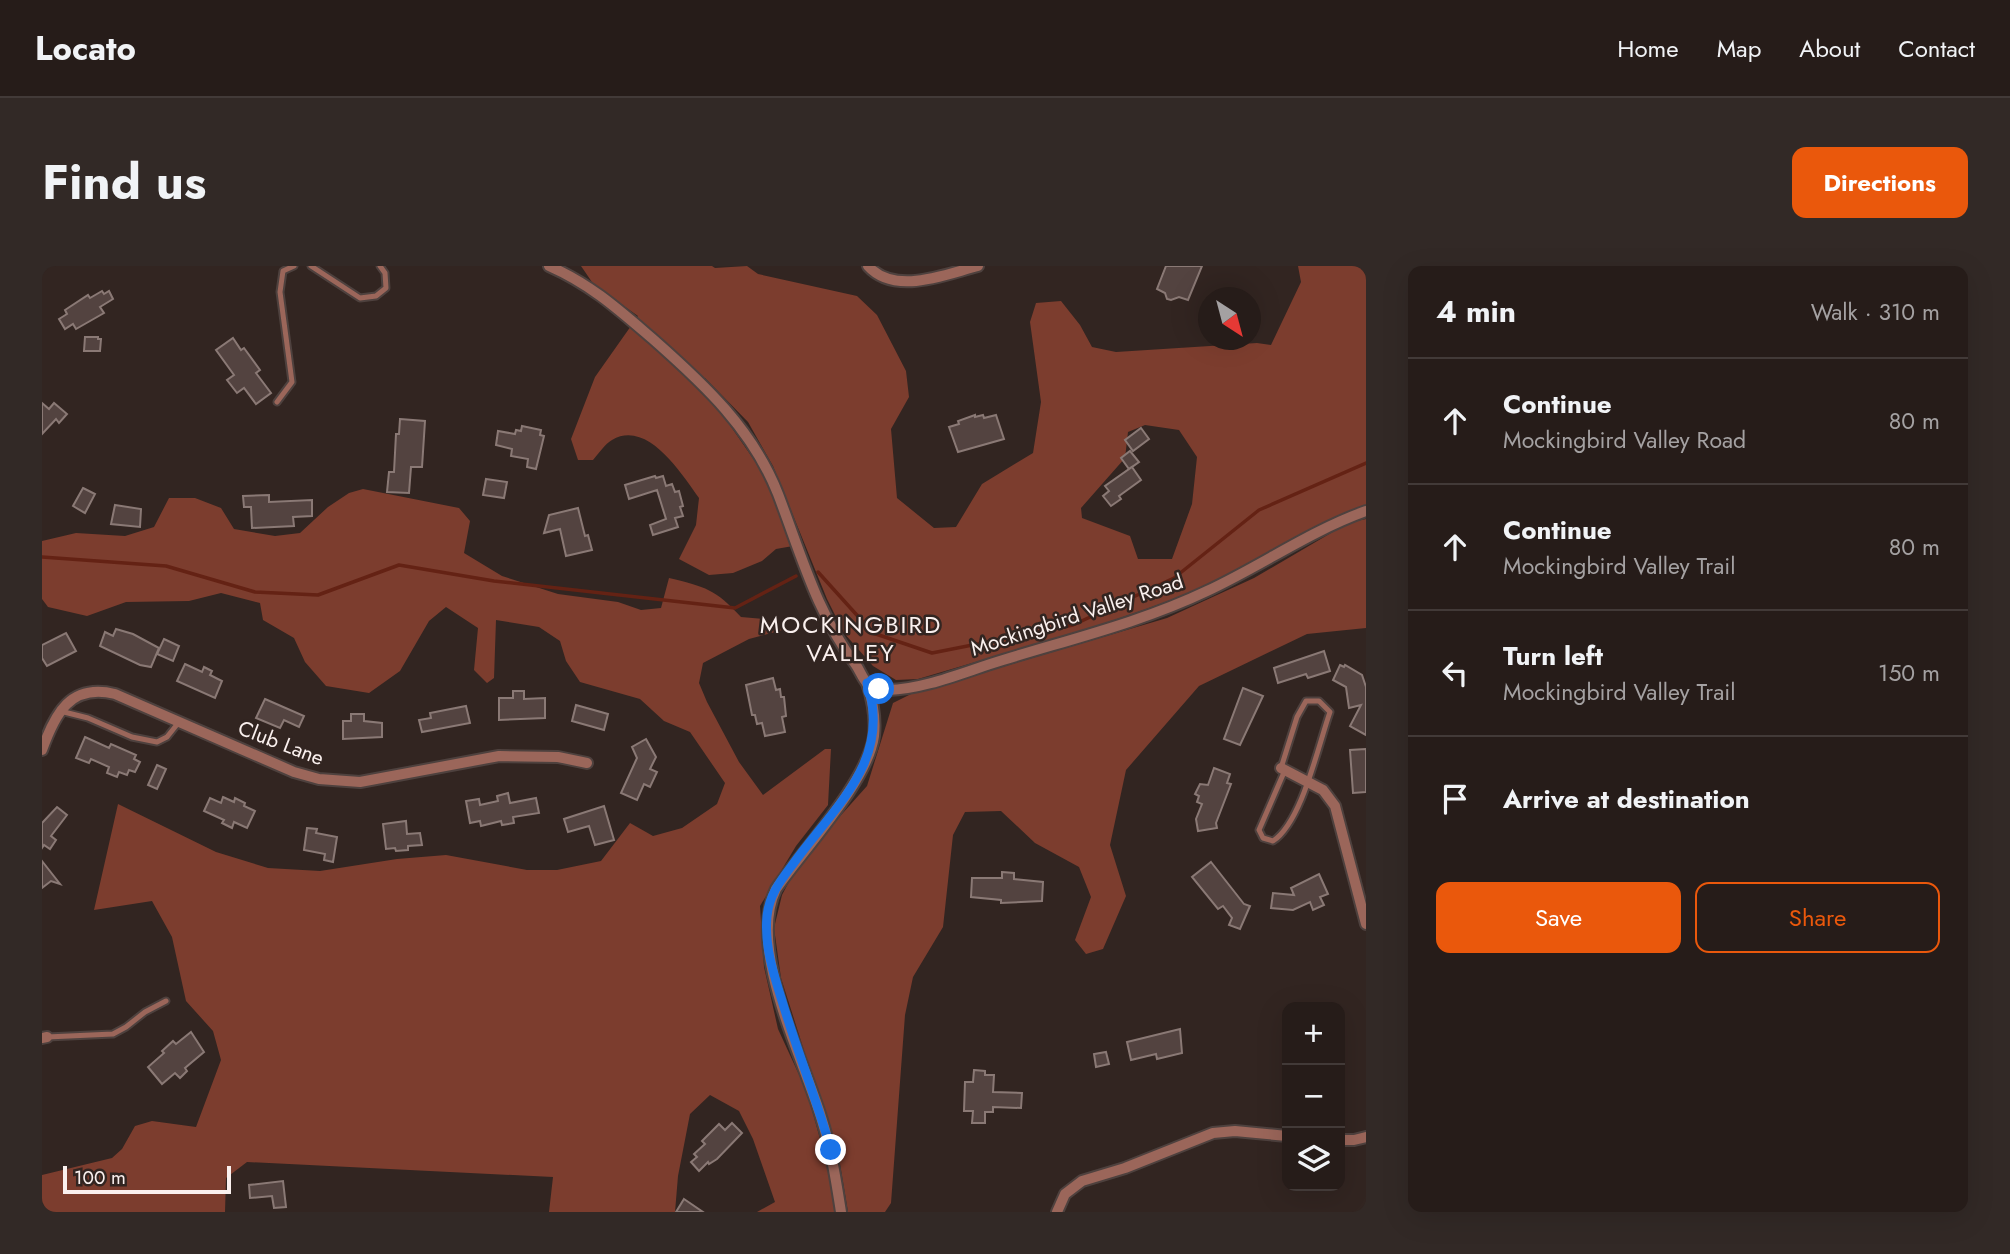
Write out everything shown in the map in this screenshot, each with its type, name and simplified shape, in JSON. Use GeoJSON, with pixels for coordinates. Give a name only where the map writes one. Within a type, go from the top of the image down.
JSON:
{"type":"FeatureCollection","features":[{"type":"Feature","properties":{"kind":"street"},"geometry":{"type":"LineString","coordinates":[[549,266],[571,271],[612,304],[716,397],[734,418],[764,462],[819,606],[834,635],[867,683],[875,714],[874,736],[859,776],[776,889],[769,906],[766,928],[772,968],[831,1150],[841,1212]]}},
{"type":"Feature","properties":{"kind":"street"},"geometry":{"type":"LineString","coordinates":[[868,266],[883,278],[911,281],[978,266]]}},
{"type":"Feature","properties":{"kind":"street","name":"Mockingbird Valley Road"},"geometry":{"type":"LineString","coordinates":[[867,683],[888,690],[931,682],[1136,620],[1206,592],[1310,535],[1366,511]]}},
{"type":"Feature","properties":{"kind":"street","name":"Club Lane"},"geometry":{"type":"LineString","coordinates":[[60,711],[79,696],[98,691],[115,694],[293,772],[341,782],[386,778],[499,757],[558,757],[587,764]]}},
{"type":"Feature","properties":{"kind":"street"},"geometry":{"type":"LineString","coordinates":[[42,750],[60,711]]}},
{"type":"Feature","properties":{"kind":"street"},"geometry":{"type":"LineString","coordinates":[[1283,769],[1323,790],[1335,806],[1366,924]]}},
{"type":"Feature","properties":{"kind":"street"},"geometry":{"type":"LineString","coordinates":[[1056,1212],[1065,1194],[1082,1181],[1125,1168],[1213,1133],[1236,1131],[1282,1136]]}},
{"type":"Feature","properties":{"kind":"street"},"geometry":{"type":"LineString","coordinates":[[1345,1140],[1366,1137]]}},
{"type":"Feature","properties":{"kind":"lane"},"geometry":{"type":"LineString","coordinates":[[277,402],[292,382],[280,292],[283,271],[294,266]]}},
{"type":"Feature","properties":{"kind":"lane"},"geometry":{"type":"LineString","coordinates":[[311,266],[360,298],[376,296],[386,288],[385,273],[380,266]]}},
{"type":"Feature","properties":{"kind":"lane"},"geometry":{"type":"LineString","coordinates":[[1306,701],[1319,701],[1330,712],[1309,782],[1285,833],[1273,841],[1263,838],[1259,830],[1283,769],[1297,717],[1306,701]]}},
{"type":"Feature","properties":{"kind":"lane"},"geometry":{"type":"LineString","coordinates":[[60,711],[88,718],[132,737],[157,742],[167,737],[179,722]]}},
{"type":"Feature","properties":{"kind":"lane"},"geometry":{"type":"LineString","coordinates":[[45,1037],[113,1034],[166,1001]]}},
{"type":"Feature","properties":{"kind":"shaded area"},"geometry":{"type":"Polygon","coordinates":[[[581,266],[747,266],[758,274],[857,296],[877,315],[906,371],[909,397],[891,429],[897,498],[934,528],[956,527],[982,484],[1033,453],[1041,402],[1030,322],[1036,303],[1061,301],[1080,325],[1092,347],[1116,352],[1198,347],[1198,350],[1261,350],[1261,344],[1271,345],[1301,282],[1298,266],[1366,266],[1366,506],[1325,522],[1229,576],[1138,612],[918,679],[896,680],[873,666],[844,633],[827,599],[773,466],[748,422],[705,378],[700,392],[718,408],[766,477],[793,546],[776,549],[762,561],[733,573],[709,575],[679,559],[696,525],[699,498],[663,452],[638,437],[625,436],[609,442],[593,460],[578,460],[571,439],[595,377],[638,316],[594,285],[581,266]],[[1145,425],[1128,432],[1125,458],[1081,508],[1082,518],[1130,536],[1138,559],[1172,559],[1192,504],[1197,457],[1179,430],[1145,425]]]}},
{"type":"Feature","properties":{"kind":"shaded area"},"geometry":{"type":"Polygon","coordinates":[[[363,489],[459,508],[470,521],[464,553],[502,576],[558,594],[618,602],[641,610],[661,608],[669,578],[709,590],[741,617],[764,619],[783,630],[749,639],[703,663],[699,683],[739,762],[763,795],[825,749],[831,749],[828,805],[796,846],[760,906],[764,967],[778,1029],[807,1092],[827,1164],[835,1212],[757,1212],[775,1202],[753,1139],[739,1111],[710,1095],[690,1114],[678,1176],[675,1212],[549,1212],[553,1177],[247,1162],[226,1178],[225,1212],[42,1212],[42,1175],[112,1158],[122,1149],[135,1126],[152,1121],[196,1127],[221,1060],[213,1031],[186,1001],[172,937],[152,901],[94,910],[118,804],[216,852],[268,868],[320,871],[397,859],[446,855],[527,870],[557,870],[601,861],[630,823],[653,836],[682,828],[717,804],[725,783],[690,732],[664,721],[640,699],[580,682],[566,661],[560,641],[539,627],[496,620],[494,678],[487,683],[474,670],[478,628],[446,607],[429,621],[400,671],[369,693],[326,686],[305,662],[294,638],[263,620],[260,603],[221,593],[189,601],[126,602],[87,616],[48,607],[42,599],[42,541],[76,533],[125,536],[154,527],[169,498],[195,498],[221,508],[234,529],[275,536],[300,533],[328,507],[349,493],[363,489]]]}},
{"type":"Feature","properties":{"kind":"shaded area"},"geometry":{"type":"Polygon","coordinates":[[[1366,519],[1366,628],[1307,634],[1199,686],[1126,770],[1110,845],[1126,896],[1103,949],[1086,954],[1075,940],[1091,897],[1079,867],[1035,843],[1001,811],[965,812],[953,835],[943,927],[913,977],[905,1015],[891,1203],[885,1212],[848,1212],[840,1164],[781,978],[774,928],[782,895],[800,861],[867,786],[893,703],[911,694],[1167,618],[1254,578],[1348,523],[1366,519]]]}},
{"type":"Feature","properties":{"kind":"building"},"geometry":{"type":"Polygon","coordinates":[[[1166,266],[1202,266],[1188,300],[1179,297],[1167,299],[1165,293],[1157,289],[1166,266]]]}},
{"type":"Feature","properties":{"kind":"building"},"geometry":{"type":"Polygon","coordinates":[[[102,291],[104,294],[109,291],[113,299],[100,307],[104,313],[76,329],[73,324],[65,329],[59,319],[67,314],[65,310],[88,295],[90,298],[102,291]]]}},
{"type":"Feature","properties":{"kind":"building"},"geometry":{"type":"Polygon","coordinates":[[[85,337],[101,339],[100,351],[84,351],[85,337]]]}},
{"type":"Feature","properties":{"kind":"building"},"geometry":{"type":"Polygon","coordinates":[[[233,338],[260,370],[256,373],[271,393],[256,404],[244,388],[237,393],[227,380],[234,375],[216,350],[233,338]]]}},
{"type":"Feature","properties":{"kind":"building"},"geometry":{"type":"Polygon","coordinates":[[[42,403],[49,409],[54,403],[67,414],[59,423],[56,419],[42,434],[42,403]]]}},
{"type":"Feature","properties":{"kind":"building"},"geometry":{"type":"Polygon","coordinates":[[[975,415],[983,415],[984,418],[996,415],[1004,439],[958,452],[949,427],[975,415]]]}},
{"type":"Feature","properties":{"kind":"building"},"geometry":{"type":"Polygon","coordinates":[[[400,419],[425,421],[422,467],[411,467],[409,493],[387,492],[389,472],[394,472],[396,434],[399,434],[400,419]]]}},
{"type":"Feature","properties":{"kind":"building"},"geometry":{"type":"Polygon","coordinates":[[[522,426],[541,430],[540,435],[544,436],[536,469],[527,467],[528,459],[511,456],[512,449],[496,445],[498,431],[515,434],[516,430],[521,431],[522,426]]]}},
{"type":"Feature","properties":{"kind":"building"},"geometry":{"type":"Polygon","coordinates":[[[1141,428],[1149,439],[1133,451],[1125,440],[1141,428]]]}},
{"type":"Feature","properties":{"kind":"building"},"geometry":{"type":"Polygon","coordinates":[[[1130,451],[1139,462],[1129,469],[1121,458],[1130,451]]]}},
{"type":"Feature","properties":{"kind":"building"},"geometry":{"type":"Polygon","coordinates":[[[1132,467],[1141,480],[1119,496],[1121,499],[1111,506],[1103,496],[1109,491],[1105,486],[1132,467]]]}},
{"type":"Feature","properties":{"kind":"building"},"geometry":{"type":"Polygon","coordinates":[[[663,476],[666,486],[672,484],[675,492],[679,491],[683,516],[675,518],[678,527],[653,535],[650,525],[666,519],[657,490],[629,499],[625,485],[663,476]]]}},
{"type":"Feature","properties":{"kind":"building"},"geometry":{"type":"Polygon","coordinates":[[[486,479],[507,482],[504,498],[483,495],[486,479]]]}},
{"type":"Feature","properties":{"kind":"building"},"geometry":{"type":"Polygon","coordinates":[[[83,488],[95,494],[85,513],[73,506],[83,488]]]}},
{"type":"Feature","properties":{"kind":"building"},"geometry":{"type":"Polygon","coordinates":[[[269,495],[269,502],[312,500],[312,516],[293,517],[294,526],[252,528],[251,507],[244,507],[243,496],[269,495]]]}},
{"type":"Feature","properties":{"kind":"building"},"geometry":{"type":"Polygon","coordinates":[[[115,505],[141,509],[140,527],[111,524],[115,505]]]}},
{"type":"Feature","properties":{"kind":"building"},"geometry":{"type":"Polygon","coordinates":[[[578,508],[585,536],[588,535],[592,550],[566,556],[560,529],[544,533],[549,515],[578,508]]]}},
{"type":"Feature","properties":{"kind":"building"},"geometry":{"type":"Polygon","coordinates":[[[116,629],[133,634],[159,648],[151,667],[140,665],[100,646],[105,632],[113,636],[116,629]]]}},
{"type":"Feature","properties":{"kind":"building"},"geometry":{"type":"Polygon","coordinates":[[[66,633],[76,651],[47,666],[42,658],[42,645],[66,633]]]}},
{"type":"Feature","properties":{"kind":"building"},"geometry":{"type":"Polygon","coordinates":[[[164,639],[179,646],[173,661],[157,654],[164,639]]]}},
{"type":"Feature","properties":{"kind":"building"},"geometry":{"type":"Polygon","coordinates":[[[1324,651],[1330,671],[1308,678],[1306,674],[1278,683],[1274,668],[1324,651]]]}},
{"type":"Feature","properties":{"kind":"building"},"geometry":{"type":"Polygon","coordinates":[[[185,664],[202,672],[204,667],[212,671],[210,675],[222,681],[215,698],[177,681],[185,664]]]}},
{"type":"Feature","properties":{"kind":"building"},"geometry":{"type":"Polygon","coordinates":[[[1340,665],[1362,675],[1366,687],[1366,735],[1350,726],[1361,705],[1349,708],[1346,687],[1333,680],[1340,665]]]}},
{"type":"Feature","properties":{"kind":"building"},"geometry":{"type":"Polygon","coordinates":[[[773,678],[776,690],[780,689],[781,697],[784,697],[786,716],[782,717],[785,732],[765,736],[762,723],[757,724],[755,715],[752,715],[746,685],[773,678]]]}},
{"type":"Feature","properties":{"kind":"building"},"geometry":{"type":"Polygon","coordinates":[[[1243,688],[1263,696],[1240,745],[1224,739],[1243,688]]]}},
{"type":"Feature","properties":{"kind":"building"},"geometry":{"type":"Polygon","coordinates":[[[513,691],[524,691],[524,699],[545,698],[545,718],[499,720],[499,698],[513,698],[513,691]]]}},
{"type":"Feature","properties":{"kind":"building"},"geometry":{"type":"Polygon","coordinates":[[[265,699],[304,716],[299,727],[284,720],[280,728],[256,718],[265,699]]]}},
{"type":"Feature","properties":{"kind":"building"},"geometry":{"type":"Polygon","coordinates":[[[576,705],[608,714],[604,730],[572,721],[576,705]]]}},
{"type":"Feature","properties":{"kind":"building"},"geometry":{"type":"Polygon","coordinates":[[[466,706],[470,723],[422,732],[419,720],[431,718],[430,713],[466,706]]]}},
{"type":"Feature","properties":{"kind":"building"},"geometry":{"type":"Polygon","coordinates":[[[351,714],[364,714],[364,721],[382,723],[382,737],[343,739],[343,721],[351,721],[351,714]]]}},
{"type":"Feature","properties":{"kind":"building"},"geometry":{"type":"Polygon","coordinates":[[[85,737],[109,748],[111,744],[136,755],[134,759],[140,762],[135,772],[129,770],[127,775],[119,772],[117,777],[107,773],[109,767],[91,759],[89,763],[76,758],[85,737]]]}},
{"type":"Feature","properties":{"kind":"building"},"geometry":{"type":"Polygon","coordinates":[[[646,739],[656,757],[650,769],[657,772],[650,787],[644,784],[637,800],[621,793],[637,758],[632,747],[646,739]]]}},
{"type":"Feature","properties":{"kind":"building"},"geometry":{"type":"Polygon","coordinates":[[[1366,749],[1366,792],[1353,793],[1350,750],[1366,749]]]}},
{"type":"Feature","properties":{"kind":"building"},"geometry":{"type":"Polygon","coordinates":[[[157,765],[166,769],[157,789],[148,785],[157,765]]]}},
{"type":"Feature","properties":{"kind":"building"},"geometry":{"type":"Polygon","coordinates":[[[1214,768],[1230,774],[1227,783],[1231,784],[1216,823],[1217,828],[1198,831],[1196,819],[1202,804],[1197,802],[1199,796],[1195,794],[1200,784],[1208,785],[1214,768]]]}},
{"type":"Feature","properties":{"kind":"building"},"geometry":{"type":"Polygon","coordinates":[[[508,793],[510,803],[536,798],[539,813],[513,817],[514,823],[502,825],[501,821],[481,826],[480,821],[470,823],[466,801],[479,799],[480,805],[498,801],[497,796],[508,793]]]}},
{"type":"Feature","properties":{"kind":"building"},"geometry":{"type":"Polygon","coordinates":[[[223,797],[234,802],[235,798],[255,811],[247,828],[234,822],[232,828],[222,823],[224,820],[204,811],[210,798],[221,803],[223,797]]]}},
{"type":"Feature","properties":{"kind":"building"},"geometry":{"type":"Polygon","coordinates":[[[604,806],[614,840],[595,845],[589,826],[568,832],[564,819],[604,806]]]}},
{"type":"Feature","properties":{"kind":"building"},"geometry":{"type":"Polygon","coordinates":[[[57,807],[67,815],[51,836],[56,840],[50,849],[44,845],[42,848],[42,823],[57,807]]]}},
{"type":"Feature","properties":{"kind":"building"},"geometry":{"type":"Polygon","coordinates":[[[406,821],[407,834],[420,833],[422,845],[408,846],[408,850],[386,849],[383,824],[406,821]]]}},
{"type":"Feature","properties":{"kind":"building"},"geometry":{"type":"Polygon","coordinates":[[[307,828],[317,829],[316,833],[337,837],[333,862],[324,860],[325,854],[304,850],[307,828]]]}},
{"type":"Feature","properties":{"kind":"building"},"geometry":{"type":"Polygon","coordinates":[[[42,861],[60,884],[51,881],[42,888],[42,861]]]}},
{"type":"Feature","properties":{"kind":"building"},"geometry":{"type":"Polygon","coordinates":[[[1211,862],[1244,904],[1250,906],[1240,929],[1229,925],[1232,918],[1223,906],[1218,909],[1192,877],[1211,862]]]}},
{"type":"Feature","properties":{"kind":"building"},"geometry":{"type":"Polygon","coordinates":[[[1002,872],[1014,873],[1014,879],[1043,882],[1042,901],[1001,903],[1001,900],[971,897],[972,878],[1002,878],[1002,872]]]}},
{"type":"Feature","properties":{"kind":"building"},"geometry":{"type":"Polygon","coordinates":[[[1319,874],[1328,894],[1320,897],[1324,905],[1313,910],[1310,902],[1293,910],[1271,908],[1273,893],[1294,895],[1291,888],[1319,874]]]}},
{"type":"Feature","properties":{"kind":"building"},"geometry":{"type":"Polygon","coordinates":[[[1180,1029],[1182,1053],[1157,1059],[1156,1054],[1131,1060],[1127,1042],[1180,1029]]]}},
{"type":"Feature","properties":{"kind":"building"},"geometry":{"type":"Polygon","coordinates":[[[191,1032],[204,1052],[185,1068],[187,1071],[180,1078],[175,1073],[162,1084],[148,1067],[173,1041],[176,1044],[191,1032]]]}},
{"type":"Feature","properties":{"kind":"building"},"geometry":{"type":"Polygon","coordinates":[[[1106,1052],[1109,1064],[1096,1067],[1094,1054],[1106,1052]]]}},
{"type":"Feature","properties":{"kind":"building"},"geometry":{"type":"Polygon","coordinates":[[[974,1070],[985,1071],[985,1075],[994,1075],[993,1092],[1022,1093],[1021,1108],[993,1107],[993,1112],[985,1112],[985,1123],[972,1123],[973,1111],[964,1111],[965,1082],[973,1082],[974,1070]]]}},
{"type":"Feature","properties":{"kind":"building"},"geometry":{"type":"Polygon","coordinates":[[[732,1123],[742,1133],[717,1159],[709,1164],[708,1162],[699,1171],[691,1162],[697,1157],[694,1154],[705,1144],[702,1141],[719,1124],[725,1130],[732,1123]]]}},
{"type":"Feature","properties":{"kind":"building"},"geometry":{"type":"Polygon","coordinates":[[[283,1181],[286,1207],[274,1208],[272,1196],[250,1198],[249,1185],[283,1181]]]}},
{"type":"Feature","properties":{"kind":"building"},"geometry":{"type":"Polygon","coordinates":[[[684,1199],[703,1212],[676,1212],[684,1199]]]}},
{"type":"Feature","properties":{"kind":"waterway"},"geometry":{"type":"LineString","coordinates":[[818,572],[873,633],[932,653],[1073,625],[1174,578],[1259,510],[1366,463]]}},
{"type":"Feature","properties":{"kind":"waterway"},"geometry":{"type":"LineString","coordinates":[[42,557],[166,566],[255,592],[318,595],[399,565],[494,581],[735,608],[796,576]]}},
{"type":"Feature","properties":{"kind":"district","name":"MOCKINGBIRD VALLEY"},"geometry":{"type":"Point","coordinates":[851,638]}},
{"type":"Feature","properties":{"kind":"route"},"geometry":{"type":"LineString","coordinates":[[831,1150],[772,968],[766,928],[767,914],[776,889],[859,776],[874,736],[875,714],[867,683],[879,689]]}}]}
